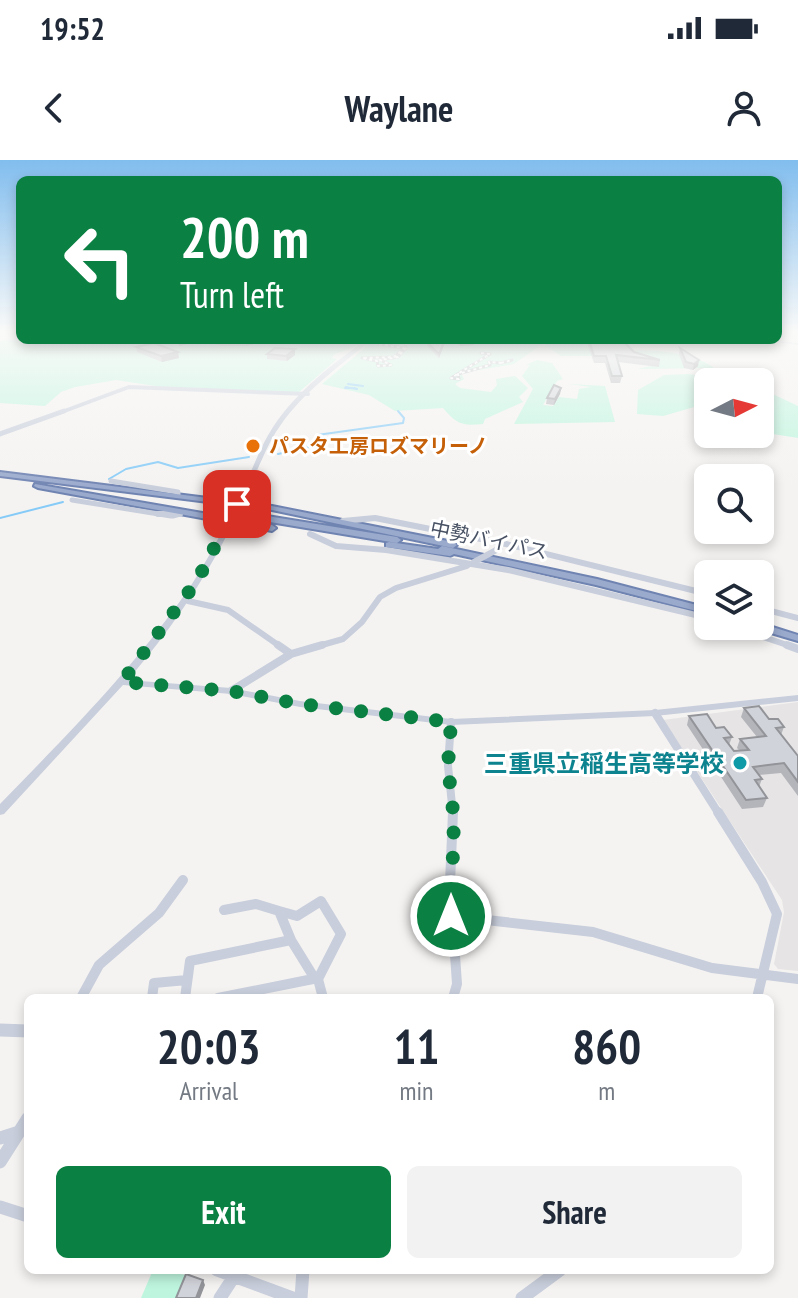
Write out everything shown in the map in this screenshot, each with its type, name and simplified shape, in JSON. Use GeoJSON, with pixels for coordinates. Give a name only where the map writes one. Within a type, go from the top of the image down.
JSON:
{"type":"FeatureCollection","features":[{"type":"Feature","properties":{"kind":"highway"},"geometry":{"type":"LineString","coordinates":[[0,476],[211,509],[31,484]]}},
{"type":"Feature","properties":{"kind":"highway"},"geometry":{"type":"LineString","coordinates":[[0,476],[180,514],[473,561]]}},
{"type":"Feature","properties":{"kind":"highway"},"geometry":{"type":"LineString","coordinates":[[0,476],[241,504],[343,521],[453,545]]}},
{"type":"Feature","properties":{"kind":"highway","name":"中勢バイパス"},"geometry":{"type":"LineString","coordinates":[[694,604],[599,575],[453,545],[262,516],[694,605]]}},
{"type":"Feature","properties":{"kind":"highway"},"geometry":{"type":"LineString","coordinates":[[774,629],[798,637]]}},
{"type":"Feature","properties":{"kind":"street"},"geometry":{"type":"LineString","coordinates":[[0,811],[135,668],[188,601],[283,425],[305,394],[317,384]]}},
{"type":"Feature","properties":{"kind":"street"},"geometry":{"type":"LineString","coordinates":[[0,434],[129,387],[305,394]]}},
{"type":"Feature","properties":{"kind":"street"},"geometry":{"type":"LineString","coordinates":[[111,481],[178,492],[178,495]]}},
{"type":"Feature","properties":{"kind":"street"},"geometry":{"type":"LineString","coordinates":[[72,500],[172,516],[180,514]]}},
{"type":"Feature","properties":{"kind":"street"},"geometry":{"type":"LineString","coordinates":[[343,521],[360,517],[506,544],[694,591]]}},
{"type":"Feature","properties":{"kind":"street"},"geometry":{"type":"LineString","coordinates":[[135,668],[197,581],[233,522]]}},
{"type":"Feature","properties":{"kind":"street"},"geometry":{"type":"LineString","coordinates":[[231,691],[291,654],[350,635],[372,605],[396,588],[473,561],[500,548]]}},
{"type":"Feature","properties":{"kind":"street"},"geometry":{"type":"LineString","coordinates":[[473,561],[694,614]]}},
{"type":"Feature","properties":{"kind":"street"},"geometry":{"type":"LineString","coordinates":[[188,601],[228,610],[291,654]]}},
{"type":"Feature","properties":{"kind":"street"},"geometry":{"type":"LineString","coordinates":[[774,612],[798,618]]}},
{"type":"Feature","properties":{"kind":"street"},"geometry":{"type":"LineString","coordinates":[[772,640],[798,649]]}},
{"type":"Feature","properties":{"kind":"street"},"geometry":{"type":"LineString","coordinates":[[122,682],[231,691],[300,704],[451,722],[655,713],[798,698]]}},
{"type":"Feature","properties":{"kind":"street"},"geometry":{"type":"LineString","coordinates":[[655,713],[762,882],[777,914],[758,994]]}},
{"type":"Feature","properties":{"kind":"street"},"geometry":{"type":"LineString","coordinates":[[451,722],[448,766],[454,820],[451,916],[457,984],[454,994]]}},
{"type":"Feature","properties":{"kind":"street"},"geometry":{"type":"LineString","coordinates":[[83,994],[99,965],[159,913],[183,880]]}},
{"type":"Feature","properties":{"kind":"street"},"geometry":{"type":"LineString","coordinates":[[224,910],[256,904],[297,916],[321,901],[341,934],[316,979],[239,994]]}},
{"type":"Feature","properties":{"kind":"street"},"geometry":{"type":"LineString","coordinates":[[279,911],[291,940],[316,979],[322,994]]}},
{"type":"Feature","properties":{"kind":"street"},"geometry":{"type":"LineString","coordinates":[[451,916],[593,932],[712,968],[798,979]]}},
{"type":"Feature","properties":{"kind":"street"},"geometry":{"type":"LineString","coordinates":[[185,994],[190,961],[291,940]]}},
{"type":"Feature","properties":{"kind":"street"},"geometry":{"type":"LineString","coordinates":[[153,994],[154,983],[187,980]]}},
{"type":"Feature","properties":{"kind":"street"},"geometry":{"type":"LineString","coordinates":[[0,1030],[24,1031]]}},
{"type":"Feature","properties":{"kind":"street"},"geometry":{"type":"LineString","coordinates":[[0,1138],[21,1137]]}},
{"type":"Feature","properties":{"kind":"street"},"geometry":{"type":"LineString","coordinates":[[0,1162],[21,1137]]}},
{"type":"Feature","properties":{"kind":"street"},"geometry":{"type":"LineString","coordinates":[[0,1207],[24,1215]]}},
{"type":"Feature","properties":{"kind":"street"},"geometry":{"type":"LineString","coordinates":[[220,1298],[227,1274]]}},
{"type":"Feature","properties":{"kind":"street"},"geometry":{"type":"LineString","coordinates":[[233,1274],[293,1298]]}},
{"type":"Feature","properties":{"kind":"street"},"geometry":{"type":"LineString","coordinates":[[301,1298],[303,1274]]}},
{"type":"Feature","properties":{"kind":"street"},"geometry":{"type":"LineString","coordinates":[[522,1298],[555,1274]]}},
{"type":"Feature","properties":{"kind":"shaded area"},"geometry":{"type":"Polygon","coordinates":[[[798,702],[798,971],[778,969],[774,964],[784,912],[782,900],[663,720],[798,702]]]}},
{"type":"Feature","properties":{"kind":"green space"},"geometry":{"type":"Polygon","coordinates":[[[0,384],[92,384],[61,392],[45,406],[0,403],[0,384]]]}},
{"type":"Feature","properties":{"kind":"green space"},"geometry":{"type":"Polygon","coordinates":[[[143,384],[308,384],[298,393],[169,388],[143,384]]]}},
{"type":"Feature","properties":{"kind":"green space"},"geometry":{"type":"Polygon","coordinates":[[[322,384],[455,384],[460,388],[491,392],[497,384],[524,384],[528,388],[519,397],[523,402],[485,419],[483,424],[469,425],[456,421],[443,408],[395,411],[369,395],[322,384]]]}},
{"type":"Feature","properties":{"kind":"green space"},"geometry":{"type":"Polygon","coordinates":[[[529,384],[555,384],[543,405],[553,406],[559,397],[577,399],[579,389],[591,387],[570,384],[605,386],[615,422],[514,424],[533,389],[529,384]]]}},
{"type":"Feature","properties":{"kind":"green space"},"geometry":{"type":"Polygon","coordinates":[[[648,384],[694,384],[694,407],[663,416],[637,414],[638,390],[648,384]]]}},
{"type":"Feature","properties":{"kind":"green space"},"geometry":{"type":"Polygon","coordinates":[[[774,395],[798,406],[798,438],[774,434],[774,395]]]}},
{"type":"Feature","properties":{"kind":"green space"},"geometry":{"type":"Polygon","coordinates":[[[151,1274],[187,1275],[178,1298],[141,1298],[151,1274]]]}},
{"type":"Feature","properties":{"kind":"building"},"geometry":{"type":"Polygon","coordinates":[[[554,385],[561,388],[555,399],[547,398],[554,385]]]}},
{"type":"Feature","properties":{"kind":"building"},"geometry":{"type":"Polygon","coordinates":[[[759,706],[769,719],[778,719],[784,727],[776,728],[798,756],[798,782],[784,763],[753,767],[762,779],[755,780],[767,798],[746,800],[689,716],[707,714],[716,728],[724,727],[732,737],[724,738],[734,751],[749,750],[740,739],[766,736],[744,708],[759,706]]]}},
{"type":"Feature","properties":{"kind":"building"},"geometry":{"type":"Polygon","coordinates":[[[186,1274],[203,1280],[196,1298],[176,1298],[186,1274]]]}},
{"type":"Feature","properties":{"kind":"waterway"},"geometry":{"type":"LineString","coordinates":[[349,384],[363,386]]}},
{"type":"Feature","properties":{"kind":"waterway"},"geometry":{"type":"LineString","coordinates":[[346,387],[350,388],[345,388],[346,387]]}},
{"type":"Feature","properties":{"kind":"waterway"},"geometry":{"type":"LineString","coordinates":[[351,388],[357,389],[354,388]]}},
{"type":"Feature","properties":{"kind":"waterway"},"geometry":{"type":"LineString","coordinates":[[278,454],[314,446],[321,440],[317,435],[403,423],[404,418],[398,411]]}},
{"type":"Feature","properties":{"kind":"waterway"},"geometry":{"type":"LineString","coordinates":[[109,479],[126,469],[158,462],[178,468],[249,457]]}},
{"type":"Feature","properties":{"kind":"waterway"},"geometry":{"type":"LineString","coordinates":[[0,518],[63,502]]}},
{"type":"Feature","properties":{"kind":"tunnel"},"geometry":{"type":"LineString","coordinates":[[209,511],[238,515]]}},
{"type":"Feature","properties":{"kind":"tunnel"},"geometry":{"type":"LineString","coordinates":[[230,514],[238,515]]}},
{"type":"Feature","properties":{"kind":"tunnel"},"geometry":{"type":"LineString","coordinates":[[238,515],[261,518]]}},
{"type":"Feature","properties":{"kind":"tunnel"},"geometry":{"type":"LineString","coordinates":[[238,515],[245,516]]}},
{"type":"Feature","properties":{"kind":"place","name":"パスタ工房ロズマリーノ"},"geometry":{"type":"Point","coordinates":[253,446]}},
{"type":"Feature","properties":{"kind":"place","name":"三重県立稲生高等学校"},"geometry":{"type":"Point","coordinates":[740,763]}},
{"type":"Feature","properties":{"kind":"route"},"geometry":{"type":"LineString","coordinates":[[237,504],[197,581],[122,682],[231,691],[300,704],[451,722],[448,766],[454,820],[451,916]]}}]}
